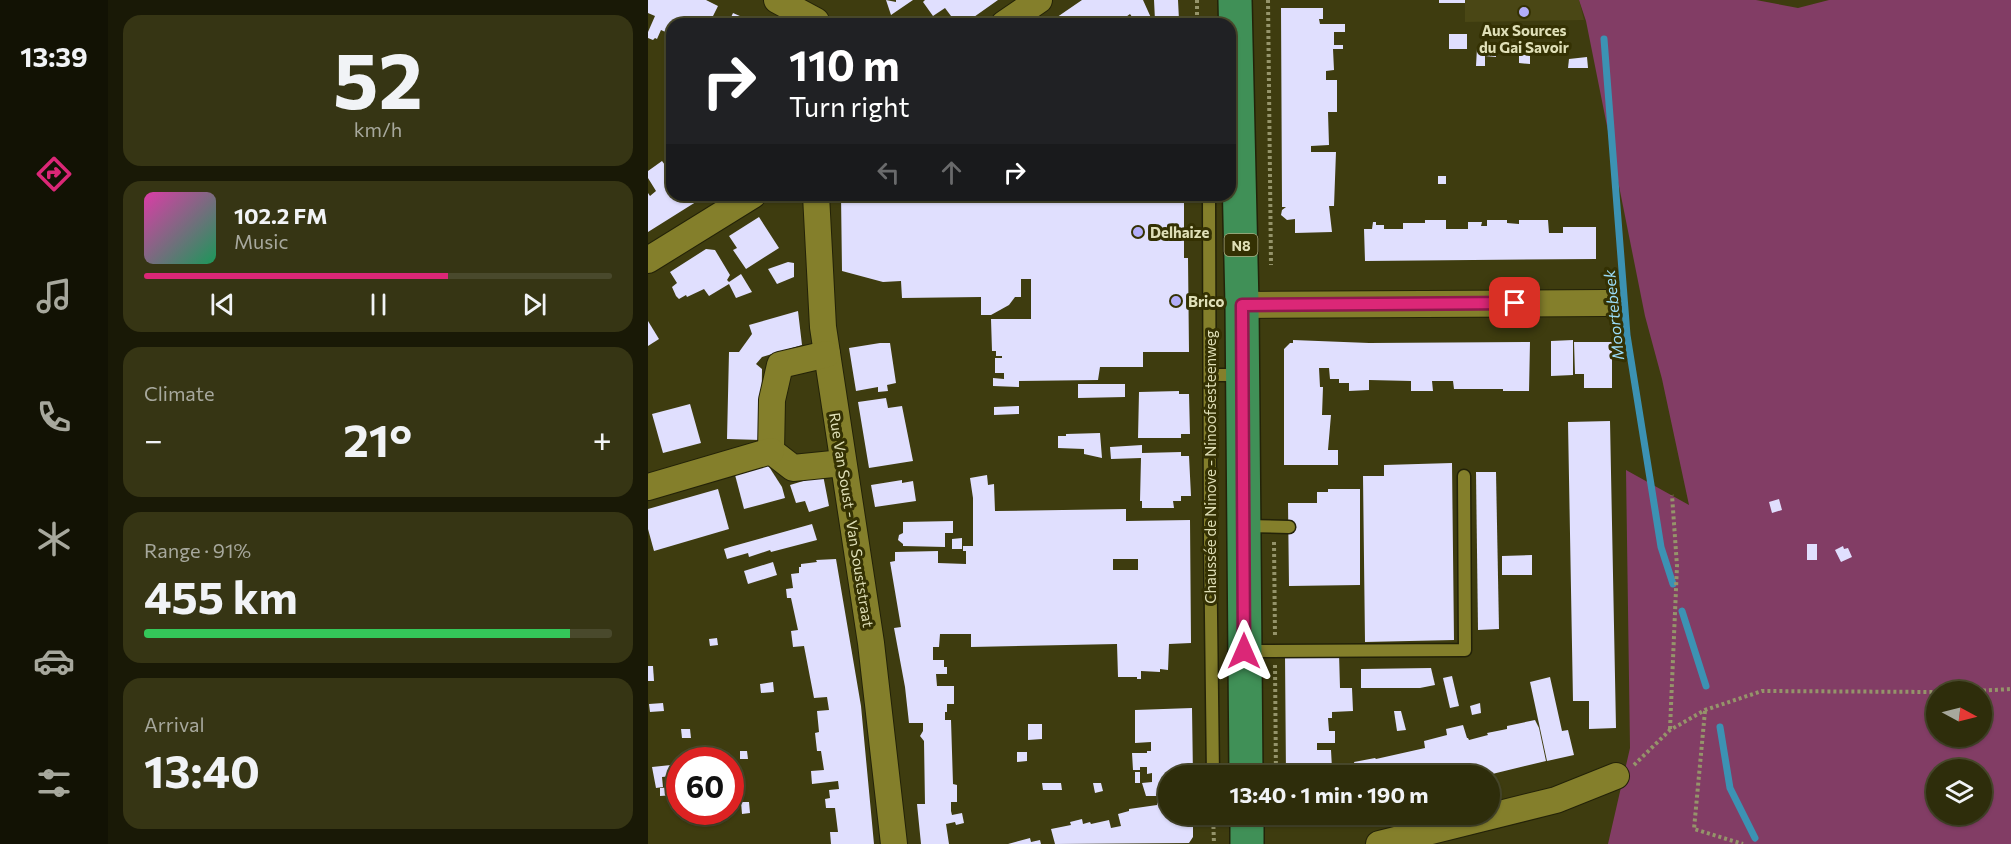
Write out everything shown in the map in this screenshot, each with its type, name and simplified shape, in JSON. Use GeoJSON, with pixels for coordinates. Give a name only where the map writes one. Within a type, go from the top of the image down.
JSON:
{"type":"FeatureCollection","features":[{"type":"Feature","properties":{"kind":"main road","name":"N8"},"geometry":{"type":"LineString","coordinates":[[1235,0],[1235,18]]}},
{"type":"Feature","properties":{"kind":"main road","name":"N8"},"geometry":{"type":"LineString","coordinates":[[1236,196],[1242,305],[1246,765]]}},
{"type":"Feature","properties":{"kind":"street"},"geometry":{"type":"LineString","coordinates":[[777,0],[814,11]]}},
{"type":"Feature","properties":{"kind":"street"},"geometry":{"type":"LineString","coordinates":[[1013,18],[1039,0]]}},
{"type":"Feature","properties":{"kind":"street"},"geometry":{"type":"LineString","coordinates":[[648,260],[743,201]]}},
{"type":"Feature","properties":{"kind":"street","name":"Rue Van Soust - Van Souststraat"},"geometry":{"type":"LineString","coordinates":[[816,201],[820,294],[826,354],[871,643],[894,844]]}},
{"type":"Feature","properties":{"kind":"street"},"geometry":{"type":"LineString","coordinates":[[1242,305],[1606,303]]}},
{"type":"Feature","properties":{"kind":"street"},"geometry":{"type":"LineString","coordinates":[[771,451],[772,400],[780,364],[826,354]]}},
{"type":"Feature","properties":{"kind":"street"},"geometry":{"type":"LineString","coordinates":[[771,451],[793,468],[843,462]]}},
{"type":"Feature","properties":{"kind":"street"},"geometry":{"type":"LineString","coordinates":[[648,487],[771,451]]}},
{"type":"Feature","properties":{"kind":"street"},"geometry":{"type":"LineString","coordinates":[[1379,844],[1556,800],[1616,776]]}},
{"type":"Feature","properties":{"kind":"lane","name":"Chaussée de Ninove - Ninoofsesteenweg"},"geometry":{"type":"LineString","coordinates":[[1209,201],[1213,765]]}},
{"type":"Feature","properties":{"kind":"lane"},"geometry":{"type":"LineString","coordinates":[[1210,375],[1243,375]]}},
{"type":"Feature","properties":{"kind":"lane"},"geometry":{"type":"LineString","coordinates":[[1244,651],[1465,650],[1464,476]]}},
{"type":"Feature","properties":{"kind":"lane"},"geometry":{"type":"LineString","coordinates":[[1244,526],[1289,527]]}},
{"type":"Feature","properties":{"kind":"path"},"geometry":{"type":"LineString","coordinates":[[1197,0],[1197,18]]}},
{"type":"Feature","properties":{"kind":"path"},"geometry":{"type":"LineString","coordinates":[[1670,730],[1677,566],[1672,495]]}},
{"type":"Feature","properties":{"kind":"path"},"geometry":{"type":"LineString","coordinates":[[1992,690],[2011,689]]}},
{"type":"Feature","properties":{"kind":"path"},"geometry":{"type":"LineString","coordinates":[[1616,776],[1637,763],[1670,730],[1705,710],[1762,691],[1926,692]]}},
{"type":"Feature","properties":{"kind":"path"},"geometry":{"type":"LineString","coordinates":[[1705,710],[1694,829],[1743,844]]}},
{"type":"Feature","properties":{"kind":"path"},"geometry":{"type":"LineString","coordinates":[[1214,825],[1214,844]]}},
{"type":"Feature","properties":{"kind":"shaded area","name":"Aux Sources du Gai Savoir"},"geometry":{"type":"Polygon","coordinates":[[[1465,0],[1579,0],[1584,20],[1465,22],[1465,0]]]}},
{"type":"Feature","properties":{"kind":"shaded area"},"geometry":{"type":"Polygon","coordinates":[[[1579,0],[1756,0],[1798,8],[1829,0],[2011,0],[2011,844],[1608,844],[1630,748],[1626,470],[1689,505],[1662,379],[1645,316],[1586,21],[1579,0]]]}},
{"type":"Feature","properties":{"kind":"building"},"geometry":{"type":"Polygon","coordinates":[[[648,0],[706,0],[718,6],[713,16],[716,18],[666,18],[666,32],[661,30],[657,39],[653,40],[648,38],[648,32],[655,16],[648,13],[648,0]]]}},
{"type":"Feature","properties":{"kind":"building"},"geometry":{"type":"Polygon","coordinates":[[[886,0],[896,2],[896,0],[913,0],[891,15],[886,0]]]}},
{"type":"Feature","properties":{"kind":"building"},"geometry":{"type":"Polygon","coordinates":[[[925,0],[998,0],[972,18],[952,18],[945,8],[933,16],[923,2],[925,0]]]}},
{"type":"Feature","properties":{"kind":"building"},"geometry":{"type":"Polygon","coordinates":[[[1082,0],[1143,0],[1151,18],[1133,18],[1130,14],[1124,18],[1056,18],[1082,0]]]}},
{"type":"Feature","properties":{"kind":"building"},"geometry":{"type":"Polygon","coordinates":[[[1154,0],[1178,0],[1179,18],[1155,18],[1154,0]]]}},
{"type":"Feature","properties":{"kind":"building"},"geometry":{"type":"Polygon","coordinates":[[[1439,0],[1465,0],[1465,3],[1439,3],[1439,0]]]}},
{"type":"Feature","properties":{"kind":"building"},"geometry":{"type":"Polygon","coordinates":[[[1281,8],[1323,8],[1323,19],[1319,19],[1320,24],[1345,24],[1345,32],[1334,32],[1334,45],[1343,45],[1343,49],[1333,49],[1334,70],[1326,71],[1326,80],[1337,80],[1337,112],[1328,112],[1329,145],[1311,146],[1311,152],[1336,152],[1334,206],[1329,206],[1332,232],[1295,233],[1295,219],[1287,220],[1281,215],[1282,210],[1286,207],[1282,207],[1281,8]]]}},
{"type":"Feature","properties":{"kind":"building"},"geometry":{"type":"Polygon","coordinates":[[[733,13],[744,18],[731,18],[733,13]]]}},
{"type":"Feature","properties":{"kind":"building"},"geometry":{"type":"Polygon","coordinates":[[[1449,34],[1467,34],[1467,49],[1449,49],[1449,34]]]}},
{"type":"Feature","properties":{"kind":"building"},"geometry":{"type":"Polygon","coordinates":[[[1496,47],[1496,57],[1485,56],[1485,66],[1476,66],[1477,48],[1496,47]]]}},
{"type":"Feature","properties":{"kind":"building"},"geometry":{"type":"Polygon","coordinates":[[[1519,54],[1530,55],[1530,64],[1519,63],[1519,54]]]}},
{"type":"Feature","properties":{"kind":"building"},"geometry":{"type":"Polygon","coordinates":[[[1587,57],[1588,68],[1568,68],[1569,59],[1587,57]]]}},
{"type":"Feature","properties":{"kind":"building"},"geometry":{"type":"Polygon","coordinates":[[[662,161],[666,166],[666,201],[697,201],[648,232],[648,193],[650,196],[656,191],[648,178],[648,171],[662,161]]]}},
{"type":"Feature","properties":{"kind":"building"},"geometry":{"type":"Polygon","coordinates":[[[1438,176],[1446,176],[1446,184],[1438,184],[1438,176]]]}},
{"type":"Feature","properties":{"kind":"building"},"geometry":{"type":"Polygon","coordinates":[[[841,201],[1184,201],[1184,258],[1188,258],[1189,352],[1143,352],[1143,367],[1100,367],[1098,380],[1019,381],[1019,387],[993,386],[993,378],[1004,379],[1004,373],[995,373],[995,358],[1002,358],[1002,356],[996,356],[996,351],[992,351],[991,319],[1031,319],[1031,279],[1021,279],[1021,297],[1015,297],[1009,305],[991,315],[981,315],[981,297],[902,298],[901,281],[883,282],[842,271],[841,201]]]}},
{"type":"Feature","properties":{"kind":"building"},"geometry":{"type":"Polygon","coordinates":[[[759,217],[779,248],[746,269],[733,250],[737,248],[729,236],[759,217]]]}},
{"type":"Feature","properties":{"kind":"building"},"geometry":{"type":"Polygon","coordinates":[[[1425,220],[1446,220],[1446,229],[1468,229],[1468,222],[1482,222],[1481,226],[1487,226],[1487,220],[1507,220],[1507,223],[1519,224],[1519,220],[1548,220],[1549,233],[1563,233],[1563,227],[1596,227],[1596,259],[1365,261],[1364,229],[1372,229],[1373,222],[1376,222],[1376,225],[1384,225],[1384,229],[1403,229],[1403,223],[1425,223],[1425,220]]]}},
{"type":"Feature","properties":{"kind":"building"},"geometry":{"type":"Polygon","coordinates":[[[706,249],[715,250],[730,275],[727,280],[729,282],[741,274],[752,292],[736,298],[729,284],[709,296],[704,289],[679,299],[672,287],[677,283],[670,272],[706,249]]]}},
{"type":"Feature","properties":{"kind":"building"},"geometry":{"type":"Polygon","coordinates":[[[788,262],[794,263],[794,277],[777,284],[768,269],[788,262]]]}},
{"type":"Feature","properties":{"kind":"building"},"geometry":{"type":"Polygon","coordinates":[[[798,311],[802,345],[762,357],[756,364],[762,369],[761,440],[727,439],[729,352],[739,352],[752,334],[749,325],[798,311]]]}},
{"type":"Feature","properties":{"kind":"building"},"geometry":{"type":"Polygon","coordinates":[[[648,321],[659,339],[648,346],[648,321]]]}},
{"type":"Feature","properties":{"kind":"building"},"geometry":{"type":"Polygon","coordinates":[[[1293,340],[1369,343],[1530,342],[1529,391],[1454,389],[1453,381],[1432,381],[1433,391],[1411,391],[1411,381],[1369,380],[1369,390],[1349,391],[1349,383],[1339,383],[1339,379],[1330,379],[1329,368],[1319,368],[1320,387],[1323,387],[1322,415],[1331,415],[1328,450],[1338,450],[1338,465],[1284,465],[1284,349],[1293,343],[1293,340]]]}},
{"type":"Feature","properties":{"kind":"building"},"geometry":{"type":"Polygon","coordinates":[[[1573,340],[1573,375],[1551,376],[1551,341],[1573,340]]]}},
{"type":"Feature","properties":{"kind":"building"},"geometry":{"type":"Polygon","coordinates":[[[1574,342],[1612,342],[1612,388],[1584,388],[1584,374],[1575,374],[1574,342]]]}},
{"type":"Feature","properties":{"kind":"building"},"geometry":{"type":"Polygon","coordinates":[[[890,343],[896,383],[887,385],[888,391],[878,392],[878,387],[856,391],[849,348],[890,343]]]}},
{"type":"Feature","properties":{"kind":"building"},"geometry":{"type":"Polygon","coordinates":[[[1078,384],[1125,384],[1125,397],[1078,398],[1078,384]]]}},
{"type":"Feature","properties":{"kind":"building"},"geometry":{"type":"Polygon","coordinates":[[[1179,391],[1179,394],[1189,394],[1190,434],[1181,434],[1181,438],[1138,438],[1139,392],[1179,391]]]}},
{"type":"Feature","properties":{"kind":"building"},"geometry":{"type":"Polygon","coordinates":[[[886,398],[888,408],[902,406],[913,461],[869,468],[858,402],[886,398]]]}},
{"type":"Feature","properties":{"kind":"building"},"geometry":{"type":"Polygon","coordinates":[[[690,404],[701,443],[663,453],[652,414],[690,404]]]}},
{"type":"Feature","properties":{"kind":"building"},"geometry":{"type":"Polygon","coordinates":[[[1019,406],[1019,414],[994,415],[994,407],[1019,406]]]}},
{"type":"Feature","properties":{"kind":"building"},"geometry":{"type":"Polygon","coordinates":[[[1610,421],[1616,728],[1589,729],[1589,701],[1573,701],[1568,422],[1610,421]]]}},
{"type":"Feature","properties":{"kind":"building"},"geometry":{"type":"Polygon","coordinates":[[[1100,433],[1102,458],[1084,454],[1084,449],[1058,448],[1058,436],[1100,433]]]}},
{"type":"Feature","properties":{"kind":"building"},"geometry":{"type":"Polygon","coordinates":[[[1142,445],[1142,453],[1181,452],[1181,456],[1189,456],[1191,496],[1181,496],[1181,501],[1173,501],[1174,508],[1142,508],[1142,501],[1140,501],[1141,458],[1111,459],[1110,447],[1142,445]]]}},
{"type":"Feature","properties":{"kind":"building"},"geometry":{"type":"Polygon","coordinates":[[[766,462],[782,487],[785,498],[744,509],[734,471],[766,462]]]}},
{"type":"Feature","properties":{"kind":"building"},"geometry":{"type":"Polygon","coordinates":[[[1452,463],[1454,640],[1365,642],[1363,476],[1384,476],[1384,465],[1452,463]]]}},
{"type":"Feature","properties":{"kind":"building"},"geometry":{"type":"Polygon","coordinates":[[[1476,472],[1496,472],[1499,629],[1478,630],[1476,472]]]}},
{"type":"Feature","properties":{"kind":"building"},"geometry":{"type":"Polygon","coordinates":[[[823,475],[829,506],[809,512],[805,501],[796,503],[790,485],[823,475]]]}},
{"type":"Feature","properties":{"kind":"building"},"geometry":{"type":"Polygon","coordinates":[[[987,475],[988,485],[994,484],[995,511],[1126,509],[1126,521],[1190,520],[1191,643],[1169,644],[1168,670],[1141,671],[1141,679],[1137,679],[1137,677],[1118,677],[1117,644],[971,647],[971,634],[940,634],[939,647],[933,647],[933,660],[944,660],[947,674],[936,674],[937,686],[954,686],[954,704],[947,704],[947,712],[945,712],[945,720],[951,720],[953,784],[957,785],[957,802],[951,802],[951,811],[952,815],[962,813],[964,823],[946,824],[949,844],[921,844],[917,804],[925,804],[924,741],[920,736],[923,723],[909,723],[894,628],[901,627],[890,562],[895,561],[895,552],[938,551],[938,563],[966,564],[966,551],[963,551],[963,546],[973,546],[973,498],[970,478],[987,475]],[[1113,559],[1113,570],[1138,570],[1138,559],[1113,559]]]}},
{"type":"Feature","properties":{"kind":"building"},"geometry":{"type":"Polygon","coordinates":[[[902,480],[902,483],[913,481],[916,501],[875,507],[871,485],[902,480]]]}},
{"type":"Feature","properties":{"kind":"building"},"geometry":{"type":"Polygon","coordinates":[[[718,489],[729,529],[654,551],[648,529],[648,509],[718,489]]]}},
{"type":"Feature","properties":{"kind":"building"},"geometry":{"type":"Polygon","coordinates":[[[1328,489],[1360,489],[1360,585],[1289,586],[1288,503],[1317,503],[1317,492],[1328,492],[1328,489]]]}},
{"type":"Feature","properties":{"kind":"building"},"geometry":{"type":"Polygon","coordinates":[[[1779,499],[1782,510],[1772,513],[1769,502],[1779,499]]]}},
{"type":"Feature","properties":{"kind":"building"},"geometry":{"type":"Polygon","coordinates":[[[953,521],[953,533],[945,533],[945,547],[903,546],[898,540],[899,535],[903,533],[903,522],[953,521]]]}},
{"type":"Feature","properties":{"kind":"building"},"geometry":{"type":"Polygon","coordinates":[[[812,524],[817,540],[749,557],[748,553],[727,559],[724,549],[812,524]]]}},
{"type":"Feature","properties":{"kind":"building"},"geometry":{"type":"Polygon","coordinates":[[[962,538],[962,549],[952,549],[952,539],[962,538]]]}},
{"type":"Feature","properties":{"kind":"building"},"geometry":{"type":"Polygon","coordinates":[[[1807,544],[1817,544],[1817,560],[1807,560],[1807,544]]]}},
{"type":"Feature","properties":{"kind":"building"},"geometry":{"type":"Polygon","coordinates":[[[1843,546],[1844,549],[1848,548],[1852,557],[1841,562],[1835,550],[1843,546]]]}},
{"type":"Feature","properties":{"kind":"building"},"geometry":{"type":"Polygon","coordinates":[[[1532,555],[1532,575],[1502,575],[1502,556],[1532,555]]]}},
{"type":"Feature","properties":{"kind":"building"},"geometry":{"type":"Polygon","coordinates":[[[836,559],[861,706],[874,844],[831,844],[830,832],[838,832],[835,808],[826,808],[825,799],[830,798],[829,790],[839,789],[838,781],[812,784],[811,771],[824,770],[821,751],[817,751],[815,733],[819,732],[817,711],[829,710],[827,697],[814,698],[804,646],[793,647],[791,631],[798,630],[791,598],[787,598],[786,589],[793,588],[791,574],[799,573],[801,564],[817,562],[816,560],[836,559]]]}},
{"type":"Feature","properties":{"kind":"building"},"geometry":{"type":"Polygon","coordinates":[[[773,562],[777,575],[748,584],[744,571],[773,562]]]}},
{"type":"Feature","properties":{"kind":"building"},"geometry":{"type":"Polygon","coordinates":[[[717,638],[718,645],[710,646],[709,639],[717,638]]]}},
{"type":"Feature","properties":{"kind":"building"},"geometry":{"type":"Polygon","coordinates":[[[1339,653],[1340,688],[1352,688],[1353,711],[1332,712],[1332,718],[1328,718],[1329,731],[1335,731],[1335,743],[1317,743],[1317,750],[1331,750],[1332,765],[1286,765],[1285,655],[1339,653]]]}},
{"type":"Feature","properties":{"kind":"building"},"geometry":{"type":"Polygon","coordinates":[[[648,666],[653,666],[654,681],[648,681],[648,666]]]}},
{"type":"Feature","properties":{"kind":"building"},"geometry":{"type":"Polygon","coordinates":[[[1431,668],[1435,685],[1420,688],[1361,688],[1361,669],[1431,668]]]}},
{"type":"Feature","properties":{"kind":"building"},"geometry":{"type":"Polygon","coordinates":[[[1452,676],[1459,706],[1450,708],[1443,678],[1452,676]]]}},
{"type":"Feature","properties":{"kind":"building"},"geometry":{"type":"Polygon","coordinates":[[[1550,677],[1562,731],[1568,730],[1574,755],[1547,761],[1530,682],[1550,677]]]}},
{"type":"Feature","properties":{"kind":"building"},"geometry":{"type":"Polygon","coordinates":[[[773,682],[774,692],[761,693],[760,684],[773,682]]]}},
{"type":"Feature","properties":{"kind":"building"},"geometry":{"type":"Polygon","coordinates":[[[663,703],[664,711],[650,712],[649,704],[663,703]]]}},
{"type":"Feature","properties":{"kind":"building"},"geometry":{"type":"Polygon","coordinates":[[[1480,703],[1481,713],[1472,715],[1470,706],[1480,703]]]}},
{"type":"Feature","properties":{"kind":"building"},"geometry":{"type":"Polygon","coordinates":[[[1192,708],[1193,765],[1158,765],[1158,825],[1193,825],[1193,837],[1189,843],[1055,844],[1051,829],[1071,825],[1070,822],[1082,819],[1083,824],[1109,820],[1111,828],[1121,826],[1118,814],[1129,811],[1129,809],[1157,805],[1157,796],[1146,796],[1142,783],[1152,782],[1152,773],[1147,774],[1147,767],[1133,770],[1132,753],[1151,751],[1151,742],[1135,743],[1135,710],[1192,708]]]}},
{"type":"Feature","properties":{"kind":"building"},"geometry":{"type":"Polygon","coordinates":[[[1394,711],[1401,711],[1406,730],[1397,731],[1394,711]]]}},
{"type":"Feature","properties":{"kind":"building"},"geometry":{"type":"Polygon","coordinates":[[[1535,720],[1546,761],[1500,772],[1500,765],[1355,765],[1354,762],[1425,748],[1424,741],[1447,735],[1446,729],[1463,725],[1469,740],[1507,729],[1507,726],[1535,720]]]}},
{"type":"Feature","properties":{"kind":"building"},"geometry":{"type":"Polygon","coordinates":[[[1028,724],[1042,724],[1042,739],[1028,740],[1028,724]]]}},
{"type":"Feature","properties":{"kind":"building"},"geometry":{"type":"Polygon","coordinates":[[[681,729],[690,729],[691,738],[682,738],[681,729]]]}},
{"type":"Feature","properties":{"kind":"building"},"geometry":{"type":"Polygon","coordinates":[[[744,751],[747,751],[748,759],[744,759],[744,751]]]}},
{"type":"Feature","properties":{"kind":"building"},"geometry":{"type":"Polygon","coordinates":[[[1017,752],[1027,752],[1027,761],[1017,762],[1017,752]]]}},
{"type":"Feature","properties":{"kind":"building"},"geometry":{"type":"Polygon","coordinates":[[[666,766],[666,777],[662,777],[663,787],[656,788],[652,767],[666,766]]]}},
{"type":"Feature","properties":{"kind":"building"},"geometry":{"type":"Polygon","coordinates":[[[1135,772],[1140,772],[1140,783],[1135,783],[1135,772]]]}},
{"type":"Feature","properties":{"kind":"building"},"geometry":{"type":"Polygon","coordinates":[[[1042,783],[1061,783],[1062,790],[1043,790],[1042,783]]]}},
{"type":"Feature","properties":{"kind":"building"},"geometry":{"type":"Polygon","coordinates":[[[1093,783],[1101,783],[1103,791],[1095,793],[1093,783]]]}},
{"type":"Feature","properties":{"kind":"building"},"geometry":{"type":"Polygon","coordinates":[[[660,788],[666,788],[666,796],[660,796],[660,788]]]}},
{"type":"Feature","properties":{"kind":"building"},"geometry":{"type":"Polygon","coordinates":[[[744,802],[749,802],[750,813],[744,814],[744,802]]]}},
{"type":"Feature","properties":{"kind":"building"},"geometry":{"type":"Polygon","coordinates":[[[1030,838],[1031,842],[1040,840],[1041,844],[1008,844],[1030,838]]]}},
{"type":"Feature","properties":{"kind":"waterway","name":"Moortebeek"},"geometry":{"type":"LineString","coordinates":[[1604,39],[1627,335],[1661,547],[1673,584]]}},
{"type":"Feature","properties":{"kind":"waterway","name":"Moortebeek"},"geometry":{"type":"LineString","coordinates":[[1682,611],[1706,686]]}},
{"type":"Feature","properties":{"kind":"waterway"},"geometry":{"type":"LineString","coordinates":[[1720,727],[1730,788],[1755,838]]}},
{"type":"Feature","properties":{"kind":"place","name":"Aux Sources du Gai Savoir"},"geometry":{"type":"Point","coordinates":[1524,12]}},
{"type":"Feature","properties":{"kind":"place","name":"Delhaize"},"geometry":{"type":"Point","coordinates":[1138,232]}},
{"type":"Feature","properties":{"kind":"place","name":"Brico"},"geometry":{"type":"Point","coordinates":[1176,301]}},
{"type":"Feature","properties":{"kind":"route"},"geometry":{"type":"LineString","coordinates":[[1244,651],[1242,305],[1515,303]]}}]}
